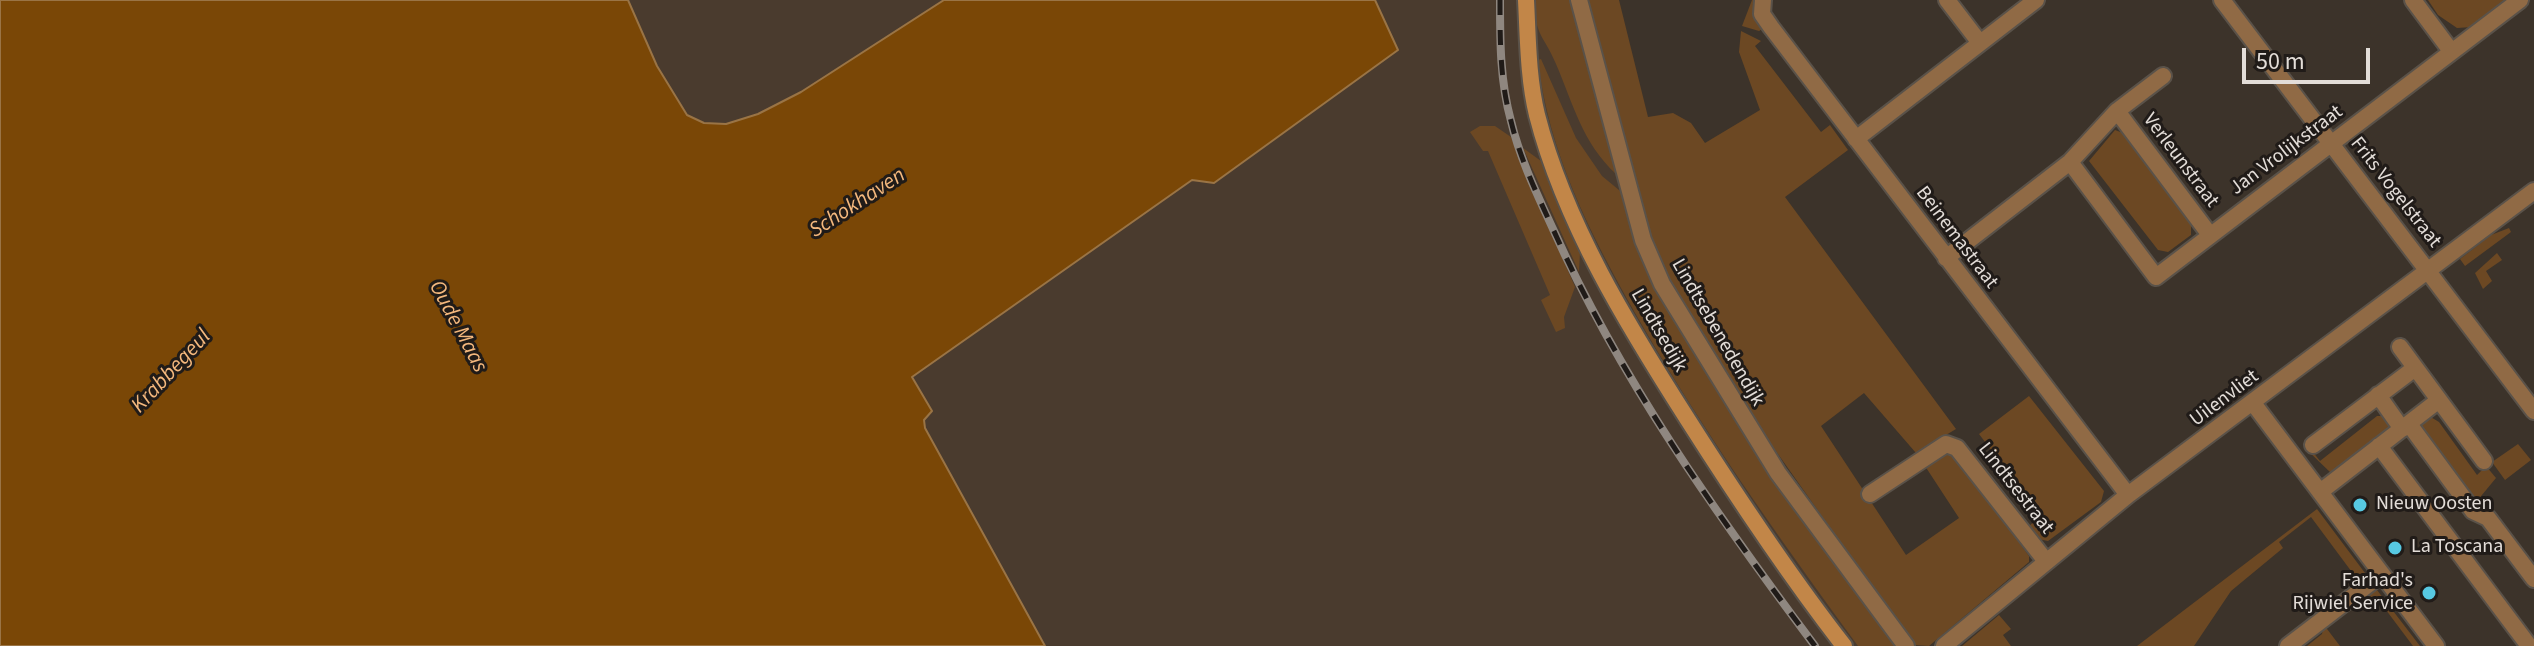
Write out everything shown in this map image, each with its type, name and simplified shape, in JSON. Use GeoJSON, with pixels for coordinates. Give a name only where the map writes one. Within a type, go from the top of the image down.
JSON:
{"type":"FeatureCollection","features":[{"type":"Feature","properties":{"kind":"main road","name":"Lindtsedijk"},"geometry":{"type":"LineString","coordinates":[[1526,0],[1532,88],[1541,130],[1556,175],[1595,259],[1692,426],[1837,644]]}},
{"type":"Feature","properties":{"kind":"street","name":"Lindtsebenedendijk"},"geometry":{"type":"LineString","coordinates":[[1579,0],[1643,240],[1662,284],[1778,473],[1906,646]]}},
{"type":"Feature","properties":{"kind":"street","name":"Beinemastraat"},"geometry":{"type":"LineString","coordinates":[[1763,0],[1762,14],[1767,21],[2128,495]]}},
{"type":"Feature","properties":{"kind":"street"},"geometry":{"type":"LineString","coordinates":[[1947,0],[1980,43]]}},
{"type":"Feature","properties":{"kind":"street"},"geometry":{"type":"LineString","coordinates":[[1856,139],[2036,0]]}},
{"type":"Feature","properties":{"kind":"street","name":"Frits Vogelstraat"},"geometry":{"type":"LineString","coordinates":[[2222,0],[2430,270],[2534,411]]}},
{"type":"Feature","properties":{"kind":"street"},"geometry":{"type":"LineString","coordinates":[[2413,0],[2451,51]]}},
{"type":"Feature","properties":{"kind":"street","name":"Jan Vrolijkstraat"},"geometry":{"type":"LineString","coordinates":[[2070,162],[2156,277],[2520,0]]}},
{"type":"Feature","properties":{"kind":"street","name":"Verleunstraat"},"geometry":{"type":"LineString","coordinates":[[1946,258],[2070,162],[2117,111],[2163,76]]}},
{"type":"Feature","properties":{"kind":"street","name":"Verleunstraat"},"geometry":{"type":"LineString","coordinates":[[2117,111],[2210,235]]}},
{"type":"Feature","properties":{"kind":"street","name":"Uilenvliet"},"geometry":{"type":"LineString","coordinates":[[1944,646],[2045,560],[2128,495],[2534,191]]}},
{"type":"Feature","properties":{"kind":"street"},"geometry":{"type":"LineString","coordinates":[[2400,347],[2484,461]]}},
{"type":"Feature","properties":{"kind":"street"},"geometry":{"type":"LineString","coordinates":[[2313,445],[2415,368]]}},
{"type":"Feature","properties":{"kind":"street"},"geometry":{"type":"LineString","coordinates":[[2378,395],[2473,511],[2488,518],[2534,579]]}},
{"type":"Feature","properties":{"kind":"street"},"geometry":{"type":"LineString","coordinates":[[2320,492],[2439,400]]}},
{"type":"Feature","properties":{"kind":"street"},"geometry":{"type":"LineString","coordinates":[[2253,403],[2436,646]]}},
{"type":"Feature","properties":{"kind":"street","name":"Lindtsestraat"},"geometry":{"type":"LineString","coordinates":[[1870,494],[1946,444],[1957,448],[2045,560]]}},
{"type":"Feature","properties":{"kind":"street"},"geometry":{"type":"LineString","coordinates":[[2379,446],[2529,646]]}},
{"type":"Feature","properties":{"kind":"street"},"geometry":{"type":"LineString","coordinates":[[2288,646],[2382,574]]}},
{"type":"Feature","properties":{"kind":"shaded area"},"geometry":{"type":"Polygon","coordinates":[[[616,0],[1565,0],[1563,23],[1684,369],[1905,646],[1017,646],[616,0]]]}},
{"type":"Feature","properties":{"kind":"shaded area"},"geometry":{"type":"Polygon","coordinates":[[[1534,0],[1574,0],[1619,170],[1616,174],[1604,162],[1580,123],[1538,29],[1534,0]]]}},
{"type":"Feature","properties":{"kind":"shaded area"},"geometry":{"type":"Polygon","coordinates":[[[1586,0],[1619,0],[1648,117],[1673,113],[1691,123],[1705,143],[1760,110],[1739,52],[1741,31],[1761,41],[1755,46],[1821,132],[1830,125],[1848,150],[1785,197],[1956,429],[1916,453],[1864,393],[1821,426],[1906,555],[1959,518],[1925,466],[1946,452],[1954,453],[2029,556],[2029,562],[1929,646],[1913,645],[1744,406],[1675,293],[1641,214],[1586,0]]]}},
{"type":"Feature","properties":{"kind":"shaded area"},"geometry":{"type":"Polygon","coordinates":[[[1752,0],[1756,0],[1764,28],[1759,31],[1742,26],[1752,0]]]}},
{"type":"Feature","properties":{"kind":"shaded area"},"geometry":{"type":"Polygon","coordinates":[[[2428,0],[2506,0],[2472,27],[2457,28],[2438,15],[2428,0]]]}},
{"type":"Feature","properties":{"kind":"shaded area"},"geometry":{"type":"Polygon","coordinates":[[[1541,59],[1576,138],[1602,176],[1625,195],[1644,259],[1899,646],[1858,646],[1742,483],[1687,399],[1635,313],[1574,192],[1551,127],[1538,60],[1541,59]]]}},
{"type":"Feature","properties":{"kind":"shaded area"},"geometry":{"type":"Polygon","coordinates":[[[1480,126],[1495,126],[1511,137],[1575,287],[1564,317],[1565,328],[1556,332],[1541,300],[1550,295],[1488,151],[1483,151],[1470,132],[1480,126]]]}},
{"type":"Feature","properties":{"kind":"shaded area"},"geometry":{"type":"Polygon","coordinates":[[[2115,130],[2123,133],[2191,222],[2191,235],[2168,252],[2158,250],[2089,161],[2115,130]]]}},
{"type":"Feature","properties":{"kind":"shaded area"},"geometry":{"type":"Polygon","coordinates":[[[1523,148],[1541,161],[1580,252],[1579,272],[1523,148]]]}},
{"type":"Feature","properties":{"kind":"shaded area"},"geometry":{"type":"Polygon","coordinates":[[[2509,228],[2511,232],[2465,266],[2460,259],[2491,235],[2509,228]]]}},
{"type":"Feature","properties":{"kind":"shaded area"},"geometry":{"type":"Polygon","coordinates":[[[2497,253],[2502,260],[2486,271],[2492,281],[2483,289],[2475,273],[2497,253]]]}},
{"type":"Feature","properties":{"kind":"shaded area"},"geometry":{"type":"Polygon","coordinates":[[[2029,396],[2104,491],[2101,502],[2048,541],[2038,539],[2029,526],[2041,516],[1979,434],[2029,396]]]}},
{"type":"Feature","properties":{"kind":"shaded area"},"geometry":{"type":"Polygon","coordinates":[[[2377,416],[2384,416],[2390,424],[2387,430],[2331,473],[2306,449],[2309,447],[2320,461],[2377,416]]]}},
{"type":"Feature","properties":{"kind":"shaded area"},"geometry":{"type":"Polygon","coordinates":[[[2429,416],[2439,422],[2477,475],[2486,466],[2496,478],[2477,501],[2421,429],[2421,422],[2429,416]]]}},
{"type":"Feature","properties":{"kind":"shaded area"},"geometry":{"type":"Polygon","coordinates":[[[2518,444],[2531,460],[2505,480],[2492,462],[2518,444]]]}},
{"type":"Feature","properties":{"kind":"shaded area"},"geometry":{"type":"Polygon","coordinates":[[[2317,509],[2365,573],[2357,579],[2311,517],[2279,542],[2283,548],[2231,591],[2194,646],[2137,646],[2317,509]]]}},
{"type":"Feature","properties":{"kind":"shaded area"},"geometry":{"type":"Polygon","coordinates":[[[2377,590],[2420,646],[2413,646],[2377,598],[2366,606],[2363,602],[2365,595],[2377,590]]]}},
{"type":"Feature","properties":{"kind":"shaded area"},"geometry":{"type":"Polygon","coordinates":[[[1999,615],[2011,629],[2003,635],[2011,646],[1962,646],[1999,615]]]}},
{"type":"Feature","properties":{"kind":"shaded area"},"geometry":{"type":"Polygon","coordinates":[[[2324,625],[2340,646],[2307,646],[2322,634],[2324,625]]]}},
{"type":"Feature","properties":{"kind":"water"},"geometry":{"type":"Polygon","coordinates":[[[0,0],[628,0],[657,66],[687,115],[704,123],[726,124],[758,114],[801,92],[944,0],[1375,0],[1398,50],[1214,183],[1192,180],[912,377],[932,411],[924,420],[925,428],[1045,646],[0,646],[0,0]]]}},
{"type":"Feature","properties":{"kind":"railway"},"geometry":{"type":"LineString","coordinates":[[1500,0],[1503,76],[1515,135],[1535,189],[1579,285],[1672,445],[1815,646]]}},
{"type":"Feature","properties":{"kind":"place","name":"Nieuw Oosten"},"geometry":{"type":"Point","coordinates":[2360,505]}},
{"type":"Feature","properties":{"kind":"place","name":"La Toscana"},"geometry":{"type":"Point","coordinates":[2395,548]}},
{"type":"Feature","properties":{"kind":"place","name":"Farhad's Rijwiel Service"},"geometry":{"type":"Point","coordinates":[2429,593]}},
{"type":"Feature","properties":{"kind":"water label","name":"Schokhaven"},"geometry":{"type":"Point","coordinates":[858,204]}},
{"type":"Feature","properties":{"kind":"water label","name":"Oude Maas"},"geometry":{"type":"Point","coordinates":[457,327]}},
{"type":"Feature","properties":{"kind":"water label","name":"Krabbegeul"},"geometry":{"type":"Point","coordinates":[172,372]}}]}
